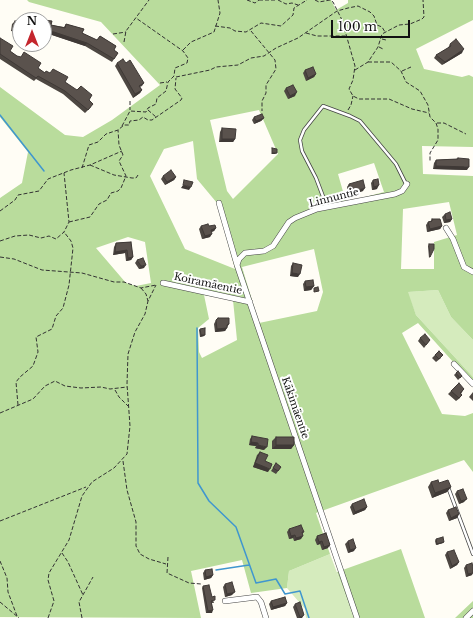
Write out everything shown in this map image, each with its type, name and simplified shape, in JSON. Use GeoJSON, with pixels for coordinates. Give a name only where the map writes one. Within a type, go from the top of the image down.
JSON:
{"type":"FeatureCollection","features":[{"type":"Feature","properties":{"kind":"street","name":"Linnuntie"},"geometry":{"type":"LineString","coordinates":[[237,265],[239,259],[245,253],[264,251],[273,246],[290,222],[295,218],[327,207],[395,194],[402,191],[407,184]]}},
{"type":"Feature","properties":{"kind":"street","name":"Käkimäentie"},"geometry":{"type":"LineString","coordinates":[[219,203],[237,265],[357,618]]}},
{"type":"Feature","properties":{"kind":"street"},"geometry":{"type":"LineString","coordinates":[[446,228],[453,239],[464,266],[473,272]]}},
{"type":"Feature","properties":{"kind":"street","name":"Koiramäentie"},"geometry":{"type":"LineString","coordinates":[[162,283],[250,302]]}},
{"type":"Feature","properties":{"kind":"street"},"geometry":{"type":"LineString","coordinates":[[454,364],[473,384]]}},
{"type":"Feature","properties":{"kind":"street"},"geometry":{"type":"LineString","coordinates":[[225,601],[257,597],[261,602],[266,618]]}},
{"type":"Feature","properties":{"kind":"street"},"geometry":{"type":"LineString","coordinates":[[466,618],[473,611]]}},
{"type":"Feature","properties":{"kind":"lane"},"geometry":{"type":"LineString","coordinates":[[327,207],[316,178],[302,151],[300,140],[304,130],[323,106],[360,121],[396,164],[403,174],[407,184]]}},
{"type":"Feature","properties":{"kind":"lane"},"geometry":{"type":"LineString","coordinates":[[448,486],[473,554]]}},
{"type":"Feature","properties":{"kind":"path"},"geometry":{"type":"LineString","coordinates":[[124,42],[126,31],[148,0]]}},
{"type":"Feature","properties":{"kind":"path"},"geometry":{"type":"LineString","coordinates":[[183,51],[191,42],[213,33],[220,13],[218,0]]}},
{"type":"Feature","properties":{"kind":"path"},"geometry":{"type":"LineString","coordinates":[[247,0],[255,3],[259,0],[275,0]]}},
{"type":"Feature","properties":{"kind":"path"},"geometry":{"type":"LineString","coordinates":[[278,0],[286,4],[292,3],[298,5]]}},
{"type":"Feature","properties":{"kind":"path"},"geometry":{"type":"LineString","coordinates":[[215,26],[230,28],[235,31],[251,31],[261,23],[281,26],[293,15],[294,8],[307,0]]}},
{"type":"Feature","properties":{"kind":"path"},"geometry":{"type":"LineString","coordinates":[[315,0],[319,2],[330,0],[333,1],[347,36],[353,54],[355,71],[349,89],[353,96],[358,100],[389,99],[412,109],[428,113]]}},
{"type":"Feature","properties":{"kind":"path"},"geometry":{"type":"LineString","coordinates":[[355,71],[368,62],[378,47],[382,34],[389,32],[399,25],[410,24],[422,19],[424,16],[423,0]]}},
{"type":"Feature","properties":{"kind":"path"},"geometry":{"type":"LineString","coordinates":[[174,76],[176,77],[210,70],[216,67],[238,65],[251,58],[264,56],[306,32],[337,11],[358,6],[365,8],[374,16],[377,25],[382,27],[385,32]]}},
{"type":"Feature","properties":{"kind":"path"},"geometry":{"type":"LineString","coordinates":[[130,111],[134,110],[143,112],[156,104],[157,98],[166,91],[168,82],[174,76],[176,67],[187,63],[188,58],[183,51],[136,18]]}},
{"type":"Feature","properties":{"kind":"path"},"geometry":{"type":"LineString","coordinates":[[113,34],[126,31]]}},
{"type":"Feature","properties":{"kind":"path"},"geometry":{"type":"LineString","coordinates":[[251,31],[266,47],[275,60],[276,70],[266,85],[266,93],[262,101],[262,111]]}},
{"type":"Feature","properties":{"kind":"path"},"geometry":{"type":"LineString","coordinates":[[306,32],[317,36],[347,36]]}},
{"type":"Feature","properties":{"kind":"path"},"geometry":{"type":"LineString","coordinates":[[381,39],[386,40]]}},
{"type":"Feature","properties":{"kind":"path"},"geometry":{"type":"LineString","coordinates":[[378,47],[384,49]]}},
{"type":"Feature","properties":{"kind":"path"},"geometry":{"type":"LineString","coordinates":[[368,62],[388,61],[401,72],[406,82],[420,91],[428,104],[428,113],[436,123],[438,129],[438,140],[430,153],[430,161]]}},
{"type":"Feature","properties":{"kind":"path"},"geometry":{"type":"LineString","coordinates":[[401,72],[411,67]]}},
{"type":"Feature","properties":{"kind":"path"},"geometry":{"type":"LineString","coordinates":[[126,118],[130,121],[139,120],[143,117],[149,120],[156,118],[181,100],[182,98],[175,89],[176,77]]}},
{"type":"Feature","properties":{"kind":"path"},"geometry":{"type":"LineString","coordinates":[[160,83],[168,82]]}},
{"type":"Feature","properties":{"kind":"path"},"geometry":{"type":"LineString","coordinates":[[345,114],[351,105],[353,96]]}},
{"type":"Feature","properties":{"kind":"path"},"geometry":{"type":"LineString","coordinates":[[82,168],[89,145],[98,142],[106,134],[118,130],[122,126],[130,111],[130,101]]}},
{"type":"Feature","properties":{"kind":"path"},"geometry":{"type":"LineString","coordinates":[[148,110],[156,118]]}},
{"type":"Feature","properties":{"kind":"path"},"geometry":{"type":"LineString","coordinates":[[122,126],[129,125],[130,121]]}},
{"type":"Feature","properties":{"kind":"path"},"geometry":{"type":"LineString","coordinates":[[436,123],[444,123],[466,134]]}},
{"type":"Feature","properties":{"kind":"path"},"geometry":{"type":"LineString","coordinates":[[69,222],[90,217],[99,204],[107,200],[111,193],[118,191],[121,188],[126,176],[119,162],[123,155],[119,145],[118,130]]}},
{"type":"Feature","properties":{"kind":"path"},"geometry":{"type":"LineString","coordinates":[[0,211],[15,200],[18,195],[38,191],[45,181],[90,165],[122,151]]}},
{"type":"Feature","properties":{"kind":"path"},"geometry":{"type":"LineString","coordinates":[[90,165],[114,175],[136,178],[138,174]]}},
{"type":"Feature","properties":{"kind":"path"},"geometry":{"type":"LineString","coordinates":[[0,241],[15,236],[29,235],[41,238],[49,236],[56,239],[64,232],[69,222],[64,173]]}},
{"type":"Feature","properties":{"kind":"path"},"geometry":{"type":"LineString","coordinates":[[18,406],[16,382],[33,366],[38,352],[36,337],[52,329],[56,316],[63,308],[71,271],[72,248],[71,241],[64,232]]}},
{"type":"Feature","properties":{"kind":"path"},"geometry":{"type":"LineString","coordinates":[[0,257],[14,259],[42,270],[71,271],[114,282],[124,282],[141,288],[156,285],[148,301],[145,314],[135,332],[128,354],[127,387],[130,426],[128,448],[123,460],[127,490],[136,522],[136,546],[140,554],[149,559],[166,564]]}},
{"type":"Feature","properties":{"kind":"path"},"geometry":{"type":"LineString","coordinates":[[141,288],[146,294],[148,301]]}},
{"type":"Feature","properties":{"kind":"path"},"geometry":{"type":"LineString","coordinates":[[0,413],[36,397],[45,386],[55,381],[65,386],[115,389],[127,387]]}},
{"type":"Feature","properties":{"kind":"path"},"geometry":{"type":"LineString","coordinates":[[115,389],[119,397],[128,407]]}},
{"type":"Feature","properties":{"kind":"path"},"geometry":{"type":"LineString","coordinates":[[0,521],[87,487],[123,460]]}},
{"type":"Feature","properties":{"kind":"path"},"geometry":{"type":"LineString","coordinates":[[48,618],[54,601],[48,580],[49,573],[69,540],[82,496],[87,487]]}},
{"type":"Feature","properties":{"kind":"path"},"geometry":{"type":"LineString","coordinates":[[62,553],[68,562],[83,595]]}},
{"type":"Feature","properties":{"kind":"path"},"geometry":{"type":"LineString","coordinates":[[168,557],[166,564],[167,573],[175,578],[189,583],[201,584]]}},
{"type":"Feature","properties":{"kind":"path"},"geometry":{"type":"LineString","coordinates":[[0,561],[7,578],[8,592],[17,616]]}},
{"type":"Feature","properties":{"kind":"path"},"geometry":{"type":"LineString","coordinates":[[82,618],[79,602],[93,577]]}},
{"type":"Feature","properties":{"kind":"path"},"geometry":{"type":"LineString","coordinates":[[0,602],[19,618]]}},
{"type":"Feature","properties":{"kind":"green space"},"geometry":{"type":"Polygon","coordinates":[[[27,0],[331,0],[336,10],[348,3],[348,0],[473,0],[473,20],[416,49],[424,69],[462,77],[469,75],[473,77],[473,147],[422,146],[423,174],[473,176],[473,340],[451,317],[438,290],[408,292],[416,315],[473,377],[473,384],[418,323],[402,333],[442,414],[465,416],[473,413],[473,472],[464,460],[316,513],[330,554],[289,571],[287,588],[251,593],[242,560],[191,571],[201,618],[0,617],[0,198],[22,183],[28,152],[0,117],[0,87],[65,135],[83,137],[112,120],[160,85],[101,22],[29,2],[27,0]],[[259,110],[210,120],[227,191],[233,199],[278,154],[259,110]],[[193,141],[164,149],[150,176],[185,249],[235,269],[217,203],[197,179],[193,141]],[[374,163],[338,174],[346,202],[384,192],[374,163]],[[449,202],[403,209],[401,269],[434,269],[434,242],[457,235],[449,202]],[[128,237],[96,248],[126,283],[136,286],[151,283],[145,242],[128,237]],[[314,249],[242,267],[259,323],[317,311],[323,292],[314,249]],[[204,295],[209,319],[198,328],[199,352],[202,358],[237,340],[233,300],[204,295]]]}},
{"type":"Feature","properties":{"kind":"green space"},"geometry":{"type":"Polygon","coordinates":[[[438,290],[451,317],[473,340],[473,377],[416,315],[407,292],[438,290]]]}},
{"type":"Feature","properties":{"kind":"green space"},"geometry":{"type":"Polygon","coordinates":[[[401,549],[425,618],[354,618],[337,572],[401,549]]]}},
{"type":"Feature","properties":{"kind":"green space"},"geometry":{"type":"Polygon","coordinates":[[[330,554],[354,618],[306,618],[305,609],[287,588],[289,571],[330,554]]]}},
{"type":"Feature","properties":{"kind":"green space"},"geometry":{"type":"Polygon","coordinates":[[[473,601],[473,618],[455,618],[473,601]]]}},
{"type":"Feature","properties":{"kind":"building"},"geometry":{"type":"Polygon","coordinates":[[[66,24],[84,29],[82,33],[97,40],[100,36],[116,46],[114,50],[118,53],[114,59],[87,43],[52,32],[52,25],[65,28],[66,24]]]}},
{"type":"Feature","properties":{"kind":"building"},"geometry":{"type":"Polygon","coordinates":[[[0,38],[12,45],[10,51],[17,56],[21,57],[24,52],[41,63],[38,68],[45,73],[46,71],[50,73],[53,69],[68,77],[65,82],[77,90],[81,86],[92,95],[89,100],[93,104],[88,110],[65,91],[38,76],[36,78],[0,54],[0,38]]]}},
{"type":"Feature","properties":{"kind":"building"},"geometry":{"type":"Polygon","coordinates":[[[456,39],[464,49],[445,62],[436,55],[451,46],[450,44],[456,39]]]}},
{"type":"Feature","properties":{"kind":"building"},"geometry":{"type":"Polygon","coordinates":[[[123,59],[126,63],[130,60],[144,83],[139,86],[142,90],[135,94],[117,63],[123,59]]]}},
{"type":"Feature","properties":{"kind":"building"},"geometry":{"type":"Polygon","coordinates":[[[313,67],[316,74],[308,78],[305,70],[313,67]]]}},
{"type":"Feature","properties":{"kind":"building"},"geometry":{"type":"Polygon","coordinates":[[[293,85],[297,92],[290,96],[286,88],[293,85]]]}},
{"type":"Feature","properties":{"kind":"building"},"geometry":{"type":"Polygon","coordinates":[[[262,114],[264,118],[256,121],[254,117],[262,114]]]}},
{"type":"Feature","properties":{"kind":"building"},"geometry":{"type":"Polygon","coordinates":[[[222,128],[236,129],[235,139],[222,139],[222,128]]]}},
{"type":"Feature","properties":{"kind":"building"},"geometry":{"type":"Polygon","coordinates":[[[272,148],[277,149],[277,153],[272,153],[272,148]]]}},
{"type":"Feature","properties":{"kind":"building"},"geometry":{"type":"Polygon","coordinates":[[[458,158],[469,159],[469,167],[436,166],[436,160],[458,158]]]}},
{"type":"Feature","properties":{"kind":"building"},"geometry":{"type":"Polygon","coordinates":[[[171,170],[176,177],[167,182],[163,176],[171,170]]]}},
{"type":"Feature","properties":{"kind":"building"},"geometry":{"type":"Polygon","coordinates":[[[378,179],[379,185],[374,187],[373,180],[378,179]]]}},
{"type":"Feature","properties":{"kind":"building"},"geometry":{"type":"Polygon","coordinates":[[[184,180],[193,182],[191,187],[183,185],[184,180]]]}},
{"type":"Feature","properties":{"kind":"building"},"geometry":{"type":"Polygon","coordinates":[[[363,180],[365,188],[351,192],[349,184],[363,180]]]}},
{"type":"Feature","properties":{"kind":"building"},"geometry":{"type":"Polygon","coordinates":[[[450,212],[452,219],[446,220],[445,214],[450,212]]]}},
{"type":"Feature","properties":{"kind":"building"},"geometry":{"type":"Polygon","coordinates":[[[432,219],[440,219],[442,226],[430,229],[428,222],[432,221],[432,219]]]}},
{"type":"Feature","properties":{"kind":"building"},"geometry":{"type":"Polygon","coordinates":[[[208,224],[209,226],[215,225],[216,228],[211,230],[212,234],[205,236],[201,226],[208,224]]]}},
{"type":"Feature","properties":{"kind":"building"},"geometry":{"type":"Polygon","coordinates":[[[131,242],[133,257],[128,258],[127,250],[115,252],[116,243],[131,242]]]}},
{"type":"Feature","properties":{"kind":"building"},"geometry":{"type":"Polygon","coordinates":[[[429,244],[434,244],[434,249],[430,257],[429,244]]]}},
{"type":"Feature","properties":{"kind":"building"},"geometry":{"type":"Polygon","coordinates":[[[143,258],[146,265],[141,266],[137,260],[143,258]]]}},
{"type":"Feature","properties":{"kind":"building"},"geometry":{"type":"Polygon","coordinates":[[[293,263],[302,265],[300,274],[292,273],[293,263]]]}},
{"type":"Feature","properties":{"kind":"building"},"geometry":{"type":"Polygon","coordinates":[[[313,280],[314,286],[306,287],[305,281],[313,280]]]}},
{"type":"Feature","properties":{"kind":"building"},"geometry":{"type":"Polygon","coordinates":[[[318,287],[319,291],[314,292],[314,288],[318,287]]]}},
{"type":"Feature","properties":{"kind":"building"},"geometry":{"type":"Polygon","coordinates":[[[218,318],[229,318],[227,328],[217,329],[216,320],[218,318]]]}},
{"type":"Feature","properties":{"kind":"building"},"geometry":{"type":"Polygon","coordinates":[[[205,328],[205,335],[201,335],[200,329],[205,328]]]}},
{"type":"Feature","properties":{"kind":"building"},"geometry":{"type":"Polygon","coordinates":[[[425,334],[430,340],[426,345],[420,338],[425,334]]]}},
{"type":"Feature","properties":{"kind":"building"},"geometry":{"type":"Polygon","coordinates":[[[439,351],[443,355],[439,359],[435,355],[439,351]]]}},
{"type":"Feature","properties":{"kind":"building"},"geometry":{"type":"Polygon","coordinates":[[[458,371],[462,376],[460,378],[456,373],[458,371]]]}},
{"type":"Feature","properties":{"kind":"building"},"geometry":{"type":"Polygon","coordinates":[[[459,383],[464,389],[460,393],[462,395],[459,398],[451,391],[459,383]]]}},
{"type":"Feature","properties":{"kind":"building"},"geometry":{"type":"Polygon","coordinates":[[[252,436],[268,439],[267,447],[251,442],[252,436]]]}},
{"type":"Feature","properties":{"kind":"building"},"geometry":{"type":"Polygon","coordinates":[[[276,437],[294,437],[294,445],[276,445],[276,437]]]}},
{"type":"Feature","properties":{"kind":"building"},"geometry":{"type":"Polygon","coordinates":[[[260,452],[268,455],[265,461],[272,464],[270,469],[255,463],[260,452]]]}},
{"type":"Feature","properties":{"kind":"building"},"geometry":{"type":"Polygon","coordinates":[[[276,463],[281,467],[278,471],[273,468],[276,463]]]}},
{"type":"Feature","properties":{"kind":"building"},"geometry":{"type":"Polygon","coordinates":[[[438,480],[439,483],[448,480],[451,487],[435,493],[431,482],[438,480]]]}},
{"type":"Feature","properties":{"kind":"building"},"geometry":{"type":"Polygon","coordinates":[[[463,489],[467,499],[461,501],[457,491],[463,489]]]}},
{"type":"Feature","properties":{"kind":"building"},"geometry":{"type":"Polygon","coordinates":[[[364,499],[367,507],[355,512],[352,504],[364,499]]]}},
{"type":"Feature","properties":{"kind":"building"},"geometry":{"type":"Polygon","coordinates":[[[456,507],[459,514],[451,518],[448,510],[456,507]]]}},
{"type":"Feature","properties":{"kind":"building"},"geometry":{"type":"Polygon","coordinates":[[[301,525],[304,532],[302,532],[303,536],[296,538],[295,535],[291,536],[289,529],[301,525]]]}},
{"type":"Feature","properties":{"kind":"building"},"geometry":{"type":"Polygon","coordinates":[[[326,533],[330,545],[324,547],[322,541],[319,542],[317,536],[326,533]]]}},
{"type":"Feature","properties":{"kind":"building"},"geometry":{"type":"Polygon","coordinates":[[[443,537],[444,542],[437,544],[436,539],[443,537]]]}},
{"type":"Feature","properties":{"kind":"building"},"geometry":{"type":"Polygon","coordinates":[[[353,539],[356,548],[350,550],[348,541],[353,539]]]}},
{"type":"Feature","properties":{"kind":"building"},"geometry":{"type":"Polygon","coordinates":[[[454,550],[459,562],[452,566],[447,552],[454,550]]]}},
{"type":"Feature","properties":{"kind":"building"},"geometry":{"type":"Polygon","coordinates":[[[472,563],[473,573],[468,574],[466,565],[472,563]]]}},
{"type":"Feature","properties":{"kind":"building"},"geometry":{"type":"Polygon","coordinates":[[[212,569],[213,575],[206,577],[205,570],[212,569]]]}},
{"type":"Feature","properties":{"kind":"building"},"geometry":{"type":"Polygon","coordinates":[[[232,582],[235,592],[227,594],[225,584],[232,582]]]}},
{"type":"Feature","properties":{"kind":"building"},"geometry":{"type":"Polygon","coordinates":[[[209,585],[212,597],[215,596],[215,600],[211,601],[213,610],[208,611],[203,586],[209,585]]]}},
{"type":"Feature","properties":{"kind":"building"},"geometry":{"type":"Polygon","coordinates":[[[285,597],[287,603],[273,607],[271,601],[285,597]]]}},
{"type":"Feature","properties":{"kind":"building"},"geometry":{"type":"Polygon","coordinates":[[[300,602],[304,615],[300,617],[295,604],[300,602]]]}},
{"type":"Feature","properties":{"kind":"waterway"},"geometry":{"type":"LineString","coordinates":[[0,115],[44,171]]}},
{"type":"Feature","properties":{"kind":"waterway"},"geometry":{"type":"LineString","coordinates":[[197,328],[198,483],[209,501],[236,527],[256,583],[276,579],[285,594],[300,591],[309,618]]}},
{"type":"Feature","properties":{"kind":"waterway"},"geometry":{"type":"LineString","coordinates":[[216,570],[249,565]]}}]}
